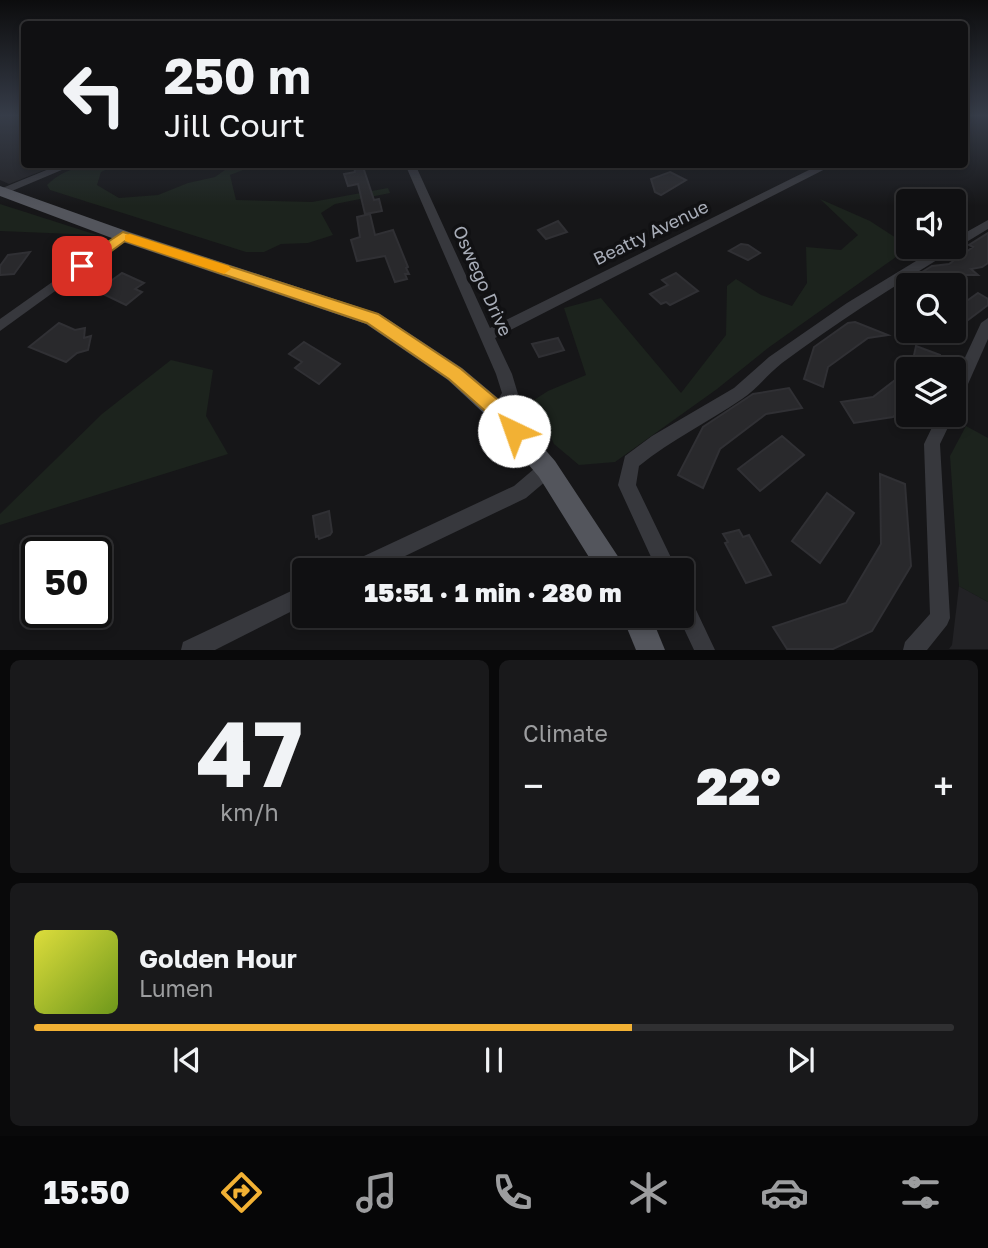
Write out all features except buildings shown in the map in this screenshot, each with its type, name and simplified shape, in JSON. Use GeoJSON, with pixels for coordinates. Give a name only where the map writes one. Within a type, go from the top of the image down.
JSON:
{"type":"FeatureCollection","features":[{"type":"Feature","properties":{"kind":"main road"},"geometry":{"type":"LineString","coordinates":[[1,192],[123,236],[373,318],[455,374],[498,412],[547,469],[604,558]]}},
{"type":"Feature","properties":{"kind":"main road"},"geometry":{"type":"LineString","coordinates":[[641,628],[650,649]]}},
{"type":"Feature","properties":{"kind":"street"},"geometry":{"type":"LineString","coordinates":[[1,192],[61,168]]}},
{"type":"Feature","properties":{"kind":"street","name":"Oswego Drive"},"geometry":{"type":"LineString","coordinates":[[412,168],[488,335],[510,394],[498,412]]}},
{"type":"Feature","properties":{"kind":"street","name":"Beatty Avenue"},"geometry":{"type":"LineString","coordinates":[[488,335],[822,168]]}},
{"type":"Feature","properties":{"kind":"street"},"geometry":{"type":"LineString","coordinates":[[966,237],[988,224]]}},
{"type":"Feature","properties":{"kind":"street"},"geometry":{"type":"LineString","coordinates":[[0,326],[123,236]]}},
{"type":"Feature","properties":{"kind":"street"},"geometry":{"type":"LineString","coordinates":[[661,558],[627,485],[631,462],[658,441],[739,393],[774,360],[930,259]]}},
{"type":"Feature","properties":{"kind":"street"},"geometry":{"type":"LineString","coordinates":[[966,371],[988,323]]}},
{"type":"Feature","properties":{"kind":"street"},"geometry":{"type":"LineString","coordinates":[[913,649],[940,618],[932,444],[940,427]]}},
{"type":"Feature","properties":{"kind":"street"},"geometry":{"type":"LineString","coordinates":[[381,558],[520,492],[547,469]]}},
{"type":"Feature","properties":{"kind":"street"},"geometry":{"type":"LineString","coordinates":[[191,649],[292,601]]}},
{"type":"Feature","properties":{"kind":"street"},"geometry":{"type":"LineString","coordinates":[[694,627],[705,649]]}},
{"type":"Feature","properties":{"kind":"shaded area"},"geometry":{"type":"Polygon","coordinates":[[[0,145],[21,145],[21,168],[49,168],[9,184],[0,180],[0,145]]]}},
{"type":"Feature","properties":{"kind":"shaded area"},"geometry":{"type":"Polygon","coordinates":[[[110,168],[101,172],[97,185],[119,198],[158,195],[188,183],[215,177],[228,168],[248,168],[230,175],[236,200],[312,202],[388,188],[390,193],[335,204],[321,213],[333,235],[308,243],[281,244],[264,252],[246,252],[50,190],[47,185],[71,170],[110,168]]]}},
{"type":"Feature","properties":{"kind":"shaded area"},"geometry":{"type":"Polygon","coordinates":[[[820,199],[870,221],[896,238],[896,257],[615,462],[579,465],[554,444],[534,400],[586,375],[564,308],[601,298],[681,393],[726,335],[727,286],[736,279],[761,295],[792,306],[807,283],[806,247],[841,250],[858,235],[820,199]]]}},
{"type":"Feature","properties":{"kind":"shaded area"},"geometry":{"type":"Polygon","coordinates":[[[0,204],[97,235],[0,231],[0,204]]]}},
{"type":"Feature","properties":{"kind":"shaded area"},"geometry":{"type":"Polygon","coordinates":[[[171,360],[213,370],[206,416],[228,454],[0,525],[0,514],[102,414],[171,360]]]}},
{"type":"Feature","properties":{"kind":"shaded area"},"geometry":{"type":"Polygon","coordinates":[[[966,426],[988,438],[988,602],[959,586],[950,456],[966,426]]]}},
{"type":"Feature","properties":{"kind":"shaded area"},"geometry":{"type":"Polygon","coordinates":[[[959,586],[988,602],[988,649],[949,649],[952,645],[959,586]]]}},
{"type":"Feature","properties":{"kind":"slow traffic"},"geometry":{"type":"LineString","coordinates":[[130,238],[224,269]]}},
{"type":"Feature","properties":{"kind":"route"},"geometry":{"type":"LineString","coordinates":[[82,266],[123,236],[373,318],[455,374],[498,412],[514,431]]}}]}
